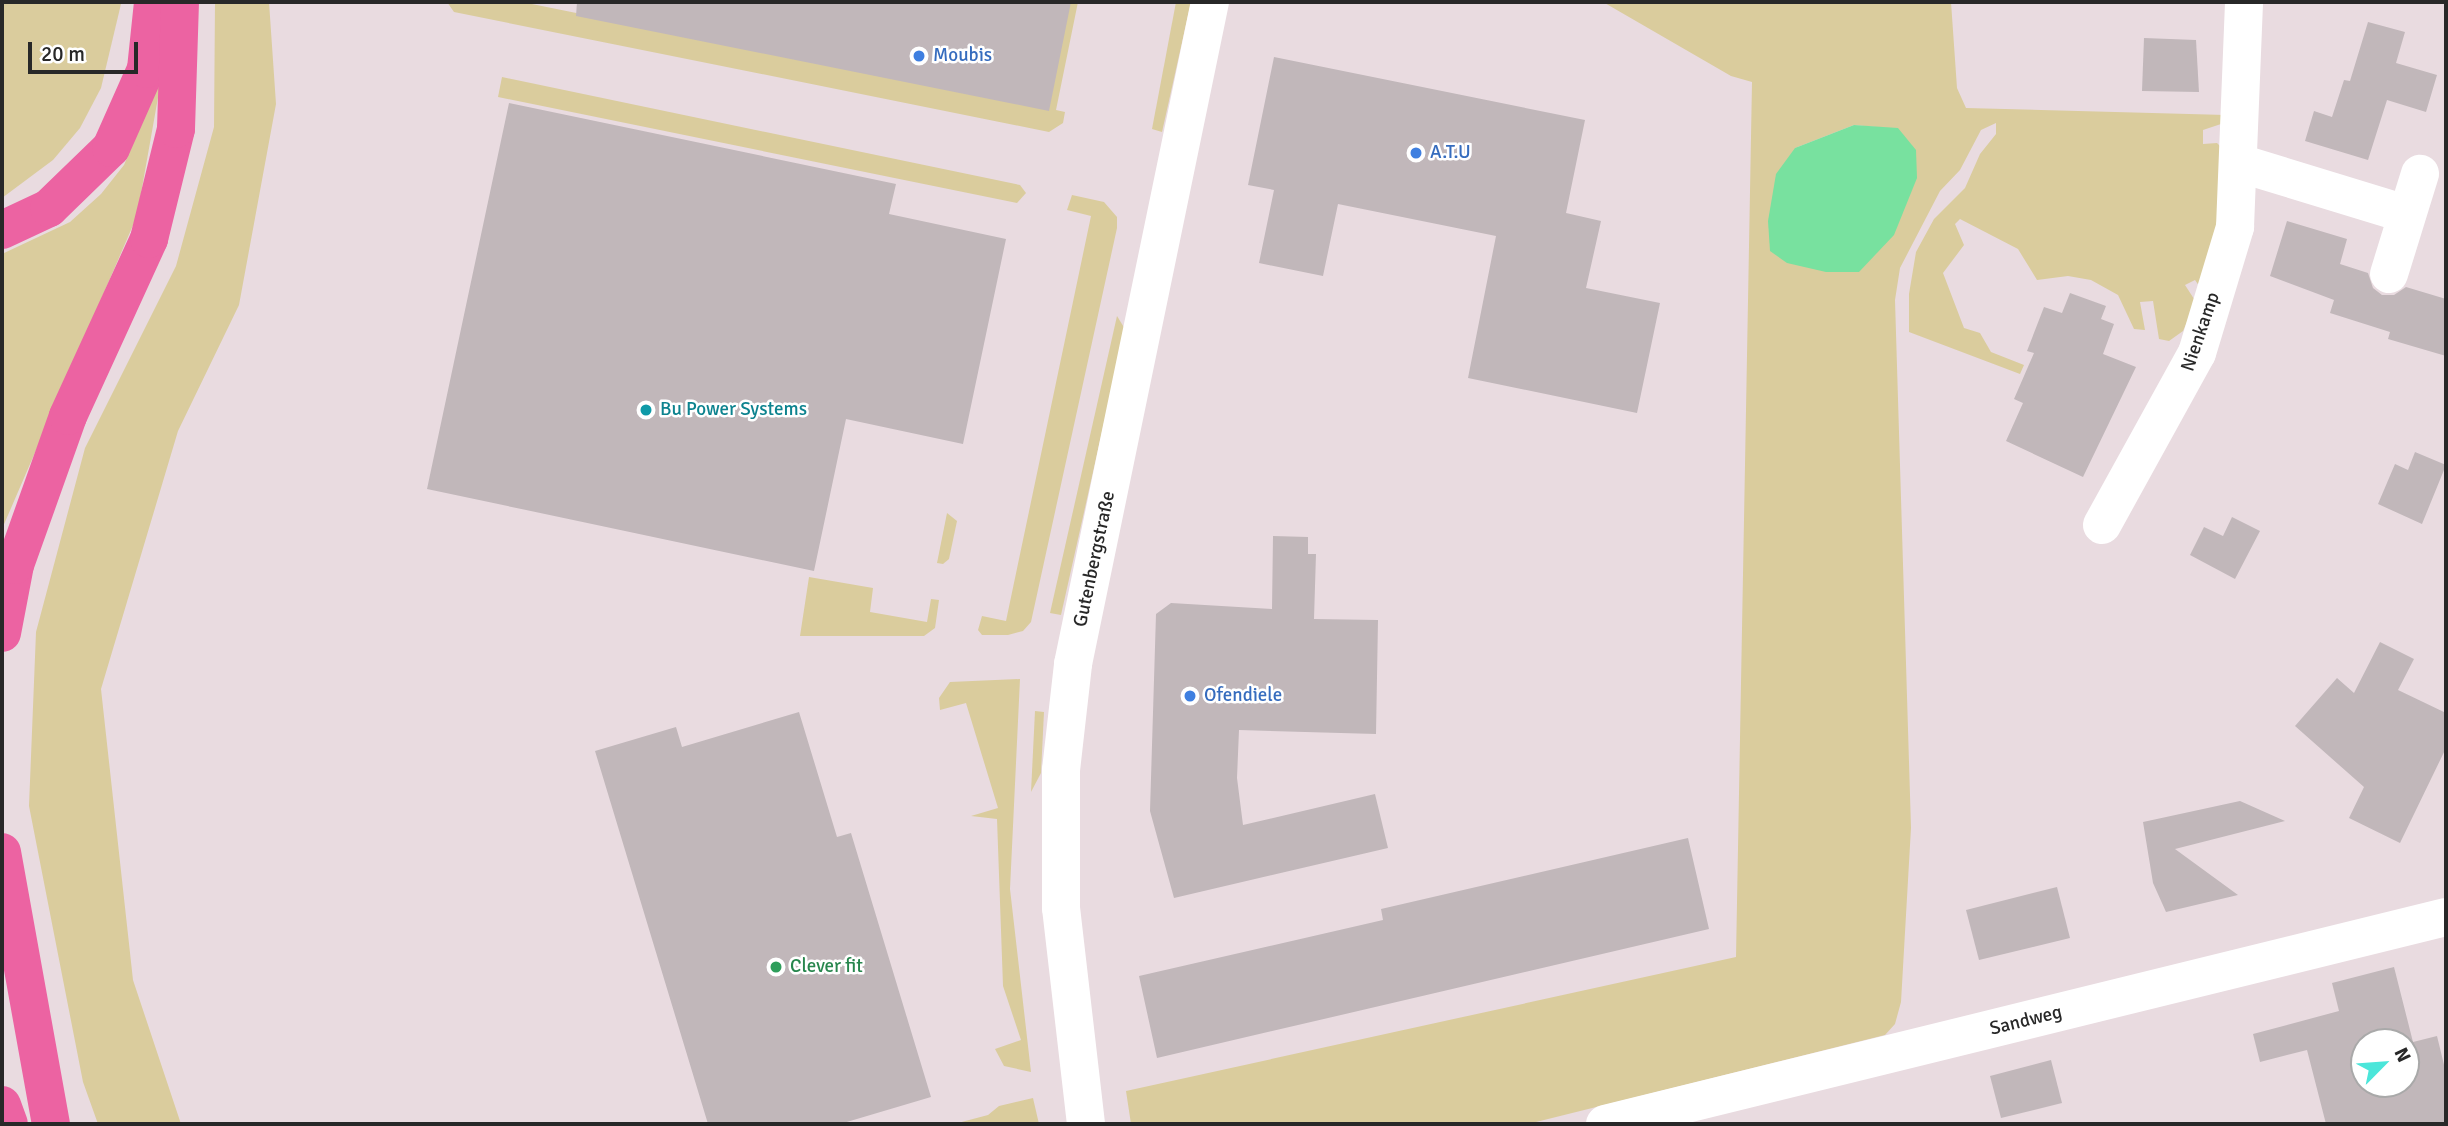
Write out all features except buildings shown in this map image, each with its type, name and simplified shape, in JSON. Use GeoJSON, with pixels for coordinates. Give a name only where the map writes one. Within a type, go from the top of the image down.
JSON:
{"type":"FeatureCollection","features":[{"type":"Feature","properties":{"kind":"highway"},"geometry":{"type":"LineString","coordinates":[[2,230],[48,208],[111,148],[146,69],[153,2]]}},
{"type":"Feature","properties":{"kind":"highway"},"geometry":{"type":"LineString","coordinates":[[2,633],[15,565],[68,416],[149,239],[176,129],[180,2]]}},
{"type":"Feature","properties":{"kind":"highway"},"geometry":{"type":"LineString","coordinates":[[2,852],[51,1124]]}},
{"type":"Feature","properties":{"kind":"highway"},"geometry":{"type":"LineString","coordinates":[[2,1105],[9,1124]]}},
{"type":"Feature","properties":{"kind":"street","name":"Gutenbergstraße"},"geometry":{"type":"LineString","coordinates":[[1086,1124],[1061,908],[1058,842],[1062,756],[1073,664],[1210,2]]}},
{"type":"Feature","properties":{"kind":"street","name":"Nienkamp"},"geometry":{"type":"LineString","coordinates":[[2102,525],[2197,353],[2235,227],[2244,2]]}},
{"type":"Feature","properties":{"kind":"street"},"geometry":{"type":"LineString","coordinates":[[2239,163],[2406,214]]}},
{"type":"Feature","properties":{"kind":"street"},"geometry":{"type":"LineString","coordinates":[[2389,274],[2420,174]]}},
{"type":"Feature","properties":{"kind":"street","name":"Sandweg"},"geometry":{"type":"LineString","coordinates":[[1605,1124],[2446,917]]}},
{"type":"Feature","properties":{"kind":"shaded area"},"geometry":{"type":"Polygon","coordinates":[[[2,2],[121,4],[101,88],[80,128],[53,160],[2,198],[2,2]]]}},
{"type":"Feature","properties":{"kind":"shaded area"},"geometry":{"type":"Polygon","coordinates":[[[215,2],[269,2],[276,104],[239,305],[178,431],[101,689],[133,980],[181,1124],[98,1124],[83,1082],[29,806],[36,632],[85,448],[176,266],[214,127],[215,2]]]}},
{"type":"Feature","properties":{"kind":"shaded area"},"geometry":{"type":"Polygon","coordinates":[[[447,2],[522,2],[1041,107],[1063,2],[1078,2],[1056,110],[1065,112],[1063,123],[1049,132],[454,12],[447,2]]]}},
{"type":"Feature","properties":{"kind":"shaded area"},"geometry":{"type":"Polygon","coordinates":[[[1176,2],[1191,2],[1162,132],[1152,129],[1176,2]]]}},
{"type":"Feature","properties":{"kind":"shaded area"},"geometry":{"type":"Polygon","coordinates":[[[1603,2],[1951,2],[1957,88],[1966,108],[2226,115],[2221,124],[2203,130],[2203,144],[2217,143],[2223,149],[2226,185],[2202,290],[2195,280],[2185,285],[2196,302],[2183,331],[2169,341],[2159,339],[2153,301],[2140,302],[2145,330],[2134,329],[2118,295],[2091,280],[2068,276],[2037,280],[2018,249],[1960,219],[1955,224],[1964,245],[1943,273],[1964,328],[1980,333],[1991,352],[2024,365],[2020,374],[1909,332],[1909,294],[1916,252],[1934,219],[1965,188],[1980,154],[1996,134],[1996,123],[1981,130],[1960,170],[1940,191],[1900,268],[1895,300],[1911,828],[1901,1002],[1895,1024],[1885,1035],[1528,1124],[1131,1124],[1126,1091],[1736,957],[1752,82],[1731,76],[1603,2]],[[1854,125],[1795,148],[1898,129],[1854,125]]]}},
{"type":"Feature","properties":{"kind":"shaded area"},"geometry":{"type":"Polygon","coordinates":[[[162,75],[137,216],[2,529],[2,254],[70,222],[101,194],[124,165],[162,75]]]}},
{"type":"Feature","properties":{"kind":"shaded area"},"geometry":{"type":"Polygon","coordinates":[[[502,77],[1020,185],[1026,193],[1017,203],[498,97],[502,77]]]}},
{"type":"Feature","properties":{"kind":"shaded area"},"geometry":{"type":"Polygon","coordinates":[[[1854,125],[1898,128],[1916,150],[1917,178],[1894,235],[1859,272],[1826,272],[1787,263],[1770,251],[1768,221],[1776,174],[1795,148],[1854,125]]]}},
{"type":"Feature","properties":{"kind":"shaded area"},"geometry":{"type":"Polygon","coordinates":[[[1072,195],[1104,202],[1117,217],[1117,228],[1031,622],[1023,631],[1008,635],[982,635],[978,630],[982,616],[1006,621],[1091,216],[1067,210],[1072,195]]]}},
{"type":"Feature","properties":{"kind":"shaded area"},"geometry":{"type":"Polygon","coordinates":[[[1117,316],[1125,329],[1061,615],[1050,613],[1117,316]]]}},
{"type":"Feature","properties":{"kind":"shaded area"},"geometry":{"type":"Polygon","coordinates":[[[947,513],[957,521],[949,559],[943,564],[937,563],[947,513]]]}},
{"type":"Feature","properties":{"kind":"shaded area"},"geometry":{"type":"Polygon","coordinates":[[[809,577],[873,588],[870,612],[927,622],[931,599],[939,600],[935,628],[924,636],[800,636],[809,577]]]}},
{"type":"Feature","properties":{"kind":"shaded area"},"geometry":{"type":"Polygon","coordinates":[[[1020,679],[1010,889],[1031,1072],[1004,1066],[995,1049],[1021,1040],[1003,986],[997,819],[971,816],[998,808],[966,703],[940,710],[939,698],[950,682],[1020,679]]]}},
{"type":"Feature","properties":{"kind":"shaded area"},"geometry":{"type":"Polygon","coordinates":[[[1035,711],[1044,712],[1041,773],[1031,792],[1035,711]]]}},
{"type":"Feature","properties":{"kind":"shaded area"},"geometry":{"type":"Polygon","coordinates":[[[1033,1098],[1039,1124],[954,1124],[988,1115],[999,1106],[1033,1098]]]}},
{"type":"Feature","properties":{"kind":"place","name":"Moubis"},"geometry":{"type":"Point","coordinates":[919,56]}},
{"type":"Feature","properties":{"kind":"place","name":"A.T.U"},"geometry":{"type":"Point","coordinates":[1416,153]}},
{"type":"Feature","properties":{"kind":"place","name":"Bu Power Systems"},"geometry":{"type":"Point","coordinates":[646,410]}},
{"type":"Feature","properties":{"kind":"place","name":"Ofendiele"},"geometry":{"type":"Point","coordinates":[1190,696]}},
{"type":"Feature","properties":{"kind":"place","name":"Clever fit"},"geometry":{"type":"Point","coordinates":[776,967]}}]}
